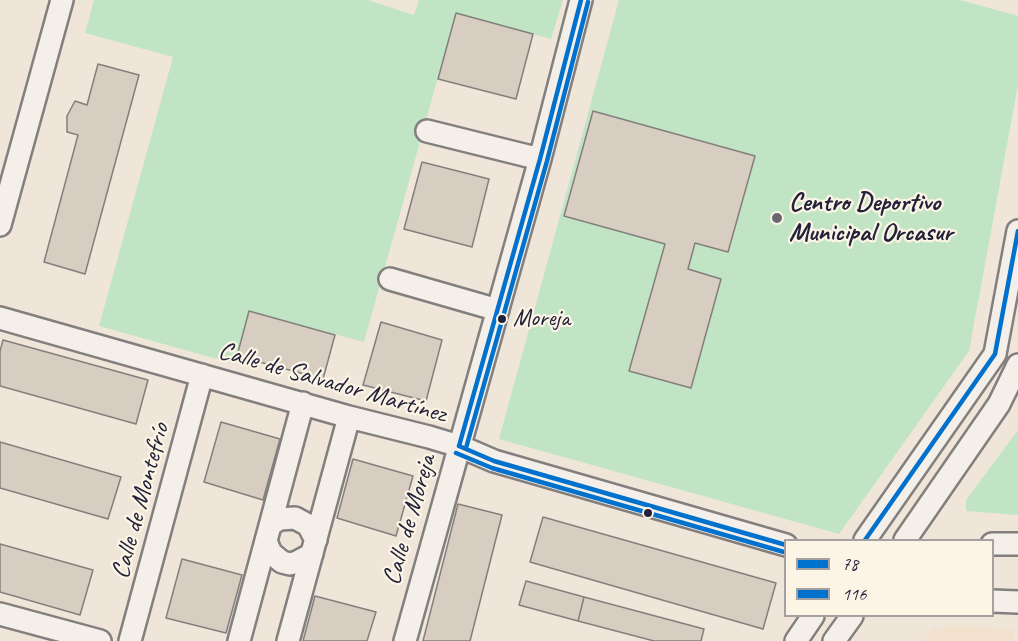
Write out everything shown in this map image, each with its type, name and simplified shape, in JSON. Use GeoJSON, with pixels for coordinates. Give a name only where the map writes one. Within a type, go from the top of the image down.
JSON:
{"type":"FeatureCollection","features":[{"type":"Feature","properties":{"kind":"street"},"geometry":{"type":"LineString","coordinates":[[0,225],[62,0]]}},
{"type":"Feature","properties":{"kind":"street","name":"Calle de Moreja"},"geometry":{"type":"LineString","coordinates":[[405,641],[540,159],[581,0]]}},
{"type":"Feature","properties":{"kind":"street"},"geometry":{"type":"LineString","coordinates":[[428,131],[540,159]]}},
{"type":"Feature","properties":{"kind":"street"},"geometry":{"type":"LineString","coordinates":[[866,539],[995,354],[1018,231]]}},
{"type":"Feature","properties":{"kind":"street"},"geometry":{"type":"LineString","coordinates":[[390,279],[498,310]]}},
{"type":"Feature","properties":{"kind":"street","name":"Calle de Salvador Martínez"},"geometry":{"type":"LineString","coordinates":[[0,318],[459,446],[494,461],[784,544]]}},
{"type":"Feature","properties":{"kind":"street"},"geometry":{"type":"LineString","coordinates":[[905,539],[999,404],[1018,365]]}},
{"type":"Feature","properties":{"kind":"street","name":"Calle de Montefrío"},"geometry":{"type":"LineString","coordinates":[[130,641],[202,375]]}},
{"type":"Feature","properties":{"kind":"street"},"geometry":{"type":"LineString","coordinates":[[239,641],[303,403]]}},
{"type":"Feature","properties":{"kind":"street"},"geometry":{"type":"LineString","coordinates":[[288,641],[349,417]]}},
{"type":"Feature","properties":{"kind":"street"},"geometry":{"type":"LineString","coordinates":[[295,518],[308,525],[314,547],[297,562],[290,564],[282,562],[271,553],[268,533],[280,519],[295,518]]}},
{"type":"Feature","properties":{"kind":"street"},"geometry":{"type":"LineString","coordinates":[[994,544],[1018,544]]}},
{"type":"Feature","properties":{"kind":"street"},"geometry":{"type":"LineString","coordinates":[[994,601],[1018,602]]}},
{"type":"Feature","properties":{"kind":"street"},"geometry":{"type":"LineString","coordinates":[[0,614],[100,641]]}},
{"type":"Feature","properties":{"kind":"street"},"geometry":{"type":"LineString","coordinates":[[796,641],[812,617]]}},
{"type":"Feature","properties":{"kind":"street"},"geometry":{"type":"LineString","coordinates":[[834,641],[851,617]]}},
{"type":"Feature","properties":{"kind":"shaded area"},"geometry":{"type":"Polygon","coordinates":[[[946,625],[1014,630],[1014,641],[924,641],[934,627],[942,632],[946,625]]]}},
{"type":"Feature","properties":{"kind":"green space"},"geometry":{"type":"Polygon","coordinates":[[[94,0],[368,0],[414,15],[419,0],[563,0],[551,39],[456,13],[364,342],[250,311],[235,364],[99,326],[173,57],[85,33],[94,0]]]}},
{"type":"Feature","properties":{"kind":"green space","name":"Centro Deportivo Municipal Orcasur"},"geometry":{"type":"Polygon","coordinates":[[[619,0],[960,0],[1018,16],[1018,85],[969,351],[839,534],[499,439],[619,0]]]}},
{"type":"Feature","properties":{"kind":"green space"},"geometry":{"type":"Polygon","coordinates":[[[1018,430],[1018,515],[966,511],[966,500],[1018,430]]]}},
{"type":"Feature","properties":{"kind":"building"},"geometry":{"type":"Polygon","coordinates":[[[456,13],[533,34],[516,99],[438,79],[456,13]]]}},
{"type":"Feature","properties":{"kind":"building"},"geometry":{"type":"Polygon","coordinates":[[[98,64],[139,75],[85,274],[44,262],[78,135],[67,132],[67,116],[75,101],[87,105],[98,64]]]}},
{"type":"Feature","properties":{"kind":"building"},"geometry":{"type":"Polygon","coordinates":[[[593,111],[755,156],[728,252],[695,243],[688,269],[721,279],[691,388],[629,371],[665,244],[564,216],[593,111]]]}},
{"type":"Feature","properties":{"kind":"building"},"geometry":{"type":"Polygon","coordinates":[[[422,162],[489,179],[472,247],[404,229],[422,162]]]}},
{"type":"Feature","properties":{"kind":"building"},"geometry":{"type":"Polygon","coordinates":[[[249,311],[335,335],[323,379],[237,356],[249,311]]]}},
{"type":"Feature","properties":{"kind":"building"},"geometry":{"type":"Polygon","coordinates":[[[381,322],[442,340],[426,401],[363,385],[381,322]]]}},
{"type":"Feature","properties":{"kind":"building"},"geometry":{"type":"Polygon","coordinates":[[[3,340],[148,380],[136,424],[0,386],[0,351],[3,340]]]}},
{"type":"Feature","properties":{"kind":"building"},"geometry":{"type":"Polygon","coordinates":[[[221,422],[280,439],[263,500],[204,482],[221,422]]]}},
{"type":"Feature","properties":{"kind":"building"},"geometry":{"type":"Polygon","coordinates":[[[0,442],[121,477],[108,519],[0,488],[0,442]]]}},
{"type":"Feature","properties":{"kind":"building"},"geometry":{"type":"Polygon","coordinates":[[[353,459],[413,476],[396,536],[337,518],[353,459]]]}},
{"type":"Feature","properties":{"kind":"building"},"geometry":{"type":"Polygon","coordinates":[[[458,504],[502,515],[470,641],[423,641],[458,504]]]}},
{"type":"Feature","properties":{"kind":"building"},"geometry":{"type":"Polygon","coordinates":[[[543,517],[776,583],[763,629],[530,562],[543,517]]]}},
{"type":"Feature","properties":{"kind":"building"},"geometry":{"type":"Polygon","coordinates":[[[0,544],[93,570],[80,615],[0,592],[0,544]]]}},
{"type":"Feature","properties":{"kind":"building"},"geometry":{"type":"Polygon","coordinates":[[[182,559],[242,575],[226,633],[166,618],[182,559]]]}},
{"type":"Feature","properties":{"kind":"building"},"geometry":{"type":"Polygon","coordinates":[[[526,581],[584,597],[578,621],[519,605],[526,581]]]}},
{"type":"Feature","properties":{"kind":"building"},"geometry":{"type":"Polygon","coordinates":[[[315,596],[376,612],[367,641],[303,641],[315,596]]]}},
{"type":"Feature","properties":{"kind":"building"},"geometry":{"type":"Polygon","coordinates":[[[584,597],[704,629],[701,641],[654,641],[578,621],[584,597]]]}},
{"type":"Feature","properties":{"kind":"transit line","name":"78"},"geometry":{"type":"LineString","coordinates":[[459,446],[540,159],[581,0]]}},
{"type":"Feature","properties":{"kind":"transit line","name":"116"},"geometry":{"type":"LineString","coordinates":[[466,448],[547,161],[588,2]]}},
{"type":"Feature","properties":{"kind":"transit line","name":"78"},"geometry":{"type":"LineString","coordinates":[[866,539],[995,354],[1018,231]]}},
{"type":"Feature","properties":{"kind":"transit line","name":"78"},"geometry":{"type":"LineString","coordinates":[[459,446],[494,461],[784,544]]}},
{"type":"Feature","properties":{"kind":"transit line","name":"116"},"geometry":{"type":"LineString","coordinates":[[456,453],[492,468],[784,552]]}},
{"type":"Feature","properties":{"kind":"place","name":"Centro Deportivo Municipal Orcasur"},"geometry":{"type":"Point","coordinates":[777,218]}},
{"type":"Feature","properties":{"kind":"place","name":"Moreja"},"geometry":{"type":"Point","coordinates":[502,319]}}]}
